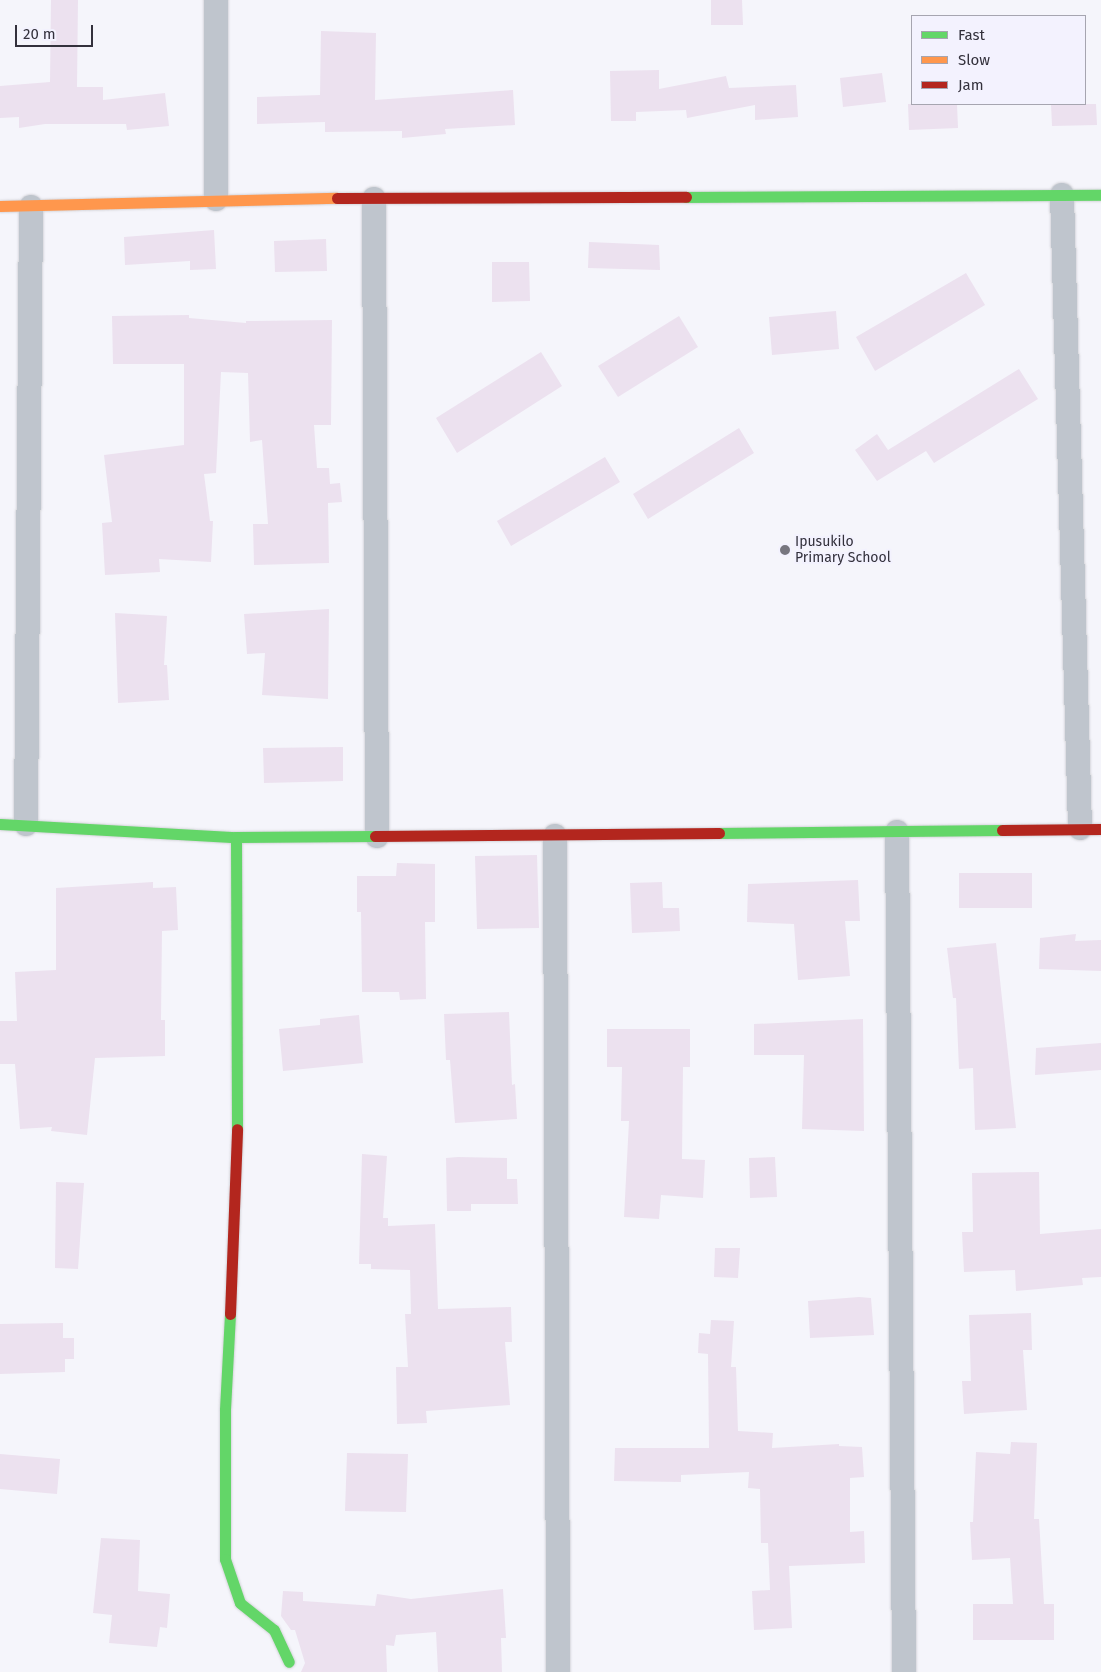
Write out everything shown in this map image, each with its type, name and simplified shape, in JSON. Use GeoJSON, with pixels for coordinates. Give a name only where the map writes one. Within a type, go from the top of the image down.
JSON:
{"type":"FeatureCollection","features":[{"type":"Feature","properties":{"kind":"street"},"geometry":{"type":"LineString","coordinates":[[216,0],[216,199]]}},
{"type":"Feature","properties":{"kind":"street"},"geometry":{"type":"LineString","coordinates":[[0,824],[236,837],[555,836],[1090,829],[1062,195]]}},
{"type":"Feature","properties":{"kind":"street"},"geometry":{"type":"LineString","coordinates":[[0,206],[31,207],[216,199],[1101,195]]}},
{"type":"Feature","properties":{"kind":"street"},"geometry":{"type":"LineString","coordinates":[[374,199],[377,836]]}},
{"type":"Feature","properties":{"kind":"street"},"geometry":{"type":"LineString","coordinates":[[26,824],[31,207]]}},
{"type":"Feature","properties":{"kind":"street"},"geometry":{"type":"LineString","coordinates":[[897,832],[904,1672]]}},
{"type":"Feature","properties":{"kind":"street"},"geometry":{"type":"LineString","coordinates":[[555,836],[558,1672]]}},
{"type":"Feature","properties":{"kind":"street"},"geometry":{"type":"LineString","coordinates":[[236,837],[237,1174],[225,1410],[225,1559],[240,1603],[274,1630],[289,1662]]}},
{"type":"Feature","properties":{"kind":"building"},"geometry":{"type":"Polygon","coordinates":[[[51,0],[78,0],[77,87],[103,87],[103,100],[165,93],[169,126],[127,130],[126,124],[45,124],[19,128],[19,117],[0,118],[0,86],[50,82],[51,0]]]}},
{"type":"Feature","properties":{"kind":"building"},"geometry":{"type":"Polygon","coordinates":[[[711,0],[742,0],[743,25],[711,25],[711,0]]]}},
{"type":"Feature","properties":{"kind":"building"},"geometry":{"type":"Polygon","coordinates":[[[321,31],[376,33],[375,100],[513,90],[515,125],[445,129],[446,134],[402,138],[402,131],[325,132],[325,122],[257,124],[257,97],[320,95],[321,31]]]}},
{"type":"Feature","properties":{"kind":"building"},"geometry":{"type":"Polygon","coordinates":[[[659,70],[659,89],[726,76],[729,88],[796,85],[798,117],[755,120],[755,105],[687,118],[686,110],[636,112],[636,121],[611,121],[610,71],[659,70]]]}},
{"type":"Feature","properties":{"kind":"building"},"geometry":{"type":"Polygon","coordinates":[[[882,73],[886,102],[843,107],[840,78],[882,73]]]}},
{"type":"Feature","properties":{"kind":"building"},"geometry":{"type":"Polygon","coordinates":[[[908,104],[957,105],[958,128],[909,130],[908,104]]]}},
{"type":"Feature","properties":{"kind":"building"},"geometry":{"type":"Polygon","coordinates":[[[1096,104],[1097,125],[1052,126],[1051,105],[1096,104]]]}},
{"type":"Feature","properties":{"kind":"building"},"geometry":{"type":"Polygon","coordinates":[[[214,230],[216,269],[190,270],[190,261],[125,265],[124,237],[214,230]]]}},
{"type":"Feature","properties":{"kind":"building"},"geometry":{"type":"Polygon","coordinates":[[[326,239],[327,271],[275,272],[274,241],[326,239]]]}},
{"type":"Feature","properties":{"kind":"building"},"geometry":{"type":"Polygon","coordinates":[[[589,242],[659,245],[660,270],[588,268],[589,242]]]}},
{"type":"Feature","properties":{"kind":"building"},"geometry":{"type":"Polygon","coordinates":[[[492,262],[529,262],[530,301],[492,302],[492,262]]]}},
{"type":"Feature","properties":{"kind":"building"},"geometry":{"type":"Polygon","coordinates":[[[966,273],[985,305],[875,371],[856,337],[966,273]]]}},
{"type":"Feature","properties":{"kind":"building"},"geometry":{"type":"Polygon","coordinates":[[[836,311],[839,349],[772,355],[769,317],[836,311]]]}},
{"type":"Feature","properties":{"kind":"building"},"geometry":{"type":"Polygon","coordinates":[[[189,315],[189,318],[246,323],[246,321],[332,320],[331,425],[314,425],[317,468],[329,468],[330,484],[340,483],[342,502],[328,503],[329,563],[254,565],[253,524],[268,524],[262,440],[250,442],[248,373],[221,372],[216,473],[204,474],[210,521],[213,521],[211,562],[159,559],[160,572],[105,575],[102,523],[112,522],[104,455],[184,445],[184,364],[113,364],[112,316],[189,315]]]}},
{"type":"Feature","properties":{"kind":"building"},"geometry":{"type":"Polygon","coordinates":[[[679,316],[698,347],[618,397],[598,366],[679,316]]]}},
{"type":"Feature","properties":{"kind":"building"},"geometry":{"type":"Polygon","coordinates":[[[541,352],[562,386],[457,453],[436,418],[541,352]]]}},
{"type":"Feature","properties":{"kind":"building"},"geometry":{"type":"Polygon","coordinates":[[[1019,369],[1038,399],[934,463],[926,451],[877,481],[855,450],[877,434],[888,450],[1019,369]]]}},
{"type":"Feature","properties":{"kind":"building"},"geometry":{"type":"Polygon","coordinates":[[[739,428],[754,453],[648,519],[633,494],[739,428]]]}},
{"type":"Feature","properties":{"kind":"building"},"geometry":{"type":"Polygon","coordinates":[[[605,457],[620,482],[511,546],[497,521],[605,457]]]}},
{"type":"Feature","properties":{"kind":"building"},"geometry":{"type":"Polygon","coordinates":[[[329,609],[328,699],[262,695],[265,653],[247,654],[244,614],[329,609]]]}},
{"type":"Feature","properties":{"kind":"building"},"geometry":{"type":"Polygon","coordinates":[[[115,613],[167,616],[164,665],[167,665],[169,700],[118,703],[115,613]]]}},
{"type":"Feature","properties":{"kind":"building"},"geometry":{"type":"Polygon","coordinates":[[[343,747],[343,781],[264,783],[263,748],[343,747]]]}},
{"type":"Feature","properties":{"kind":"building"},"geometry":{"type":"Polygon","coordinates":[[[537,855],[539,928],[477,929],[475,856],[537,855]]]}},
{"type":"Feature","properties":{"kind":"building"},"geometry":{"type":"Polygon","coordinates":[[[397,863],[435,864],[435,922],[425,922],[426,999],[400,1000],[399,992],[362,992],[361,912],[357,912],[357,876],[396,876],[397,863]]]}},
{"type":"Feature","properties":{"kind":"building"},"geometry":{"type":"Polygon","coordinates":[[[959,873],[1032,873],[1032,908],[959,908],[959,873]]]}},
{"type":"Feature","properties":{"kind":"building"},"geometry":{"type":"Polygon","coordinates":[[[858,880],[860,921],[845,921],[850,976],[798,980],[794,924],[747,922],[748,884],[858,880]]]}},
{"type":"Feature","properties":{"kind":"building"},"geometry":{"type":"Polygon","coordinates":[[[153,882],[153,888],[176,887],[178,930],[162,931],[161,1020],[165,1020],[165,1056],[95,1058],[87,1135],[51,1131],[52,1127],[20,1129],[15,1064],[0,1064],[0,1021],[17,1021],[15,972],[56,970],[56,888],[153,882]]]}},
{"type":"Feature","properties":{"kind":"building"},"geometry":{"type":"Polygon","coordinates":[[[662,882],[663,908],[679,908],[680,931],[632,933],[630,883],[662,882]]]}},
{"type":"Feature","properties":{"kind":"building"},"geometry":{"type":"Polygon","coordinates":[[[1076,934],[1075,941],[1101,940],[1101,971],[1039,969],[1040,938],[1076,934]]]}},
{"type":"Feature","properties":{"kind":"building"},"geometry":{"type":"Polygon","coordinates":[[[996,943],[1016,1128],[975,1130],[973,1068],[959,1069],[956,998],[953,998],[947,948],[996,943]]]}},
{"type":"Feature","properties":{"kind":"building"},"geometry":{"type":"Polygon","coordinates":[[[509,1012],[512,1085],[515,1084],[517,1119],[455,1123],[450,1060],[446,1060],[444,1014],[509,1012]]]}},
{"type":"Feature","properties":{"kind":"building"},"geometry":{"type":"Polygon","coordinates":[[[359,1015],[363,1063],[283,1071],[279,1029],[320,1025],[320,1019],[359,1015]]]}},
{"type":"Feature","properties":{"kind":"building"},"geometry":{"type":"Polygon","coordinates":[[[863,1019],[864,1131],[802,1129],[804,1055],[754,1055],[754,1024],[863,1019]]]}},
{"type":"Feature","properties":{"kind":"building"},"geometry":{"type":"Polygon","coordinates":[[[607,1029],[690,1029],[690,1067],[683,1067],[682,1159],[705,1160],[703,1198],[661,1195],[659,1219],[624,1217],[629,1121],[621,1121],[622,1067],[607,1067],[607,1029]]]}},
{"type":"Feature","properties":{"kind":"building"},"geometry":{"type":"Polygon","coordinates":[[[1101,1043],[1101,1070],[1035,1075],[1036,1048],[1101,1043]]]}},
{"type":"Feature","properties":{"kind":"building"},"geometry":{"type":"Polygon","coordinates":[[[362,1154],[387,1156],[383,1218],[388,1218],[388,1226],[435,1224],[438,1309],[511,1307],[512,1342],[505,1342],[510,1405],[426,1411],[427,1423],[397,1424],[396,1367],[408,1367],[405,1314],[411,1314],[410,1270],[371,1269],[371,1264],[359,1264],[362,1154]]]}},
{"type":"Feature","properties":{"kind":"building"},"geometry":{"type":"Polygon","coordinates":[[[775,1157],[777,1197],[750,1198],[749,1158],[775,1157]]]}},
{"type":"Feature","properties":{"kind":"building"},"geometry":{"type":"Polygon","coordinates":[[[446,1158],[507,1158],[507,1179],[517,1179],[518,1204],[471,1204],[471,1211],[447,1211],[446,1158]]]}},
{"type":"Feature","properties":{"kind":"building"},"geometry":{"type":"Polygon","coordinates":[[[1039,1172],[1040,1234],[1101,1229],[1101,1277],[1082,1278],[1083,1285],[1016,1291],[1015,1270],[964,1272],[962,1232],[973,1232],[972,1173],[1039,1172]]]}},
{"type":"Feature","properties":{"kind":"building"},"geometry":{"type":"Polygon","coordinates":[[[56,1182],[84,1183],[78,1269],[55,1268],[56,1182]]]}},
{"type":"Feature","properties":{"kind":"building"},"geometry":{"type":"Polygon","coordinates":[[[715,1248],[740,1248],[738,1278],[714,1277],[715,1248]]]}},
{"type":"Feature","properties":{"kind":"building"},"geometry":{"type":"Polygon","coordinates":[[[859,1297],[871,1298],[874,1335],[810,1338],[808,1301],[859,1297]]]}},
{"type":"Feature","properties":{"kind":"building"},"geometry":{"type":"Polygon","coordinates":[[[1031,1313],[1032,1350],[1023,1350],[1027,1410],[964,1414],[962,1381],[971,1381],[969,1315],[1031,1313]]]}},
{"type":"Feature","properties":{"kind":"building"},"geometry":{"type":"Polygon","coordinates":[[[711,1320],[734,1321],[731,1367],[736,1367],[738,1431],[773,1433],[772,1448],[839,1444],[839,1446],[862,1447],[864,1477],[850,1478],[850,1532],[864,1531],[865,1563],[789,1566],[792,1628],[754,1630],[752,1591],[770,1590],[768,1543],[761,1543],[760,1489],[748,1488],[749,1472],[681,1475],[681,1482],[614,1481],[615,1448],[709,1448],[708,1354],[698,1353],[699,1333],[710,1334],[711,1320]]]}},
{"type":"Feature","properties":{"kind":"building"},"geometry":{"type":"Polygon","coordinates":[[[63,1323],[63,1338],[74,1338],[74,1359],[65,1359],[65,1372],[0,1374],[0,1324],[63,1323]]]}},
{"type":"Feature","properties":{"kind":"building"},"geometry":{"type":"Polygon","coordinates":[[[1011,1442],[1037,1443],[1034,1519],[1039,1519],[1044,1604],[1054,1604],[1054,1640],[973,1640],[973,1604],[1013,1604],[1010,1558],[972,1560],[970,1522],[973,1522],[976,1452],[1010,1454],[1011,1442]]]}},
{"type":"Feature","properties":{"kind":"building"},"geometry":{"type":"Polygon","coordinates":[[[347,1453],[408,1454],[406,1512],[345,1511],[347,1453]]]}},
{"type":"Feature","properties":{"kind":"building"},"geometry":{"type":"Polygon","coordinates":[[[0,1454],[60,1459],[57,1494],[0,1489],[0,1454]]]}},
{"type":"Feature","properties":{"kind":"building"},"geometry":{"type":"Polygon","coordinates":[[[101,1538],[140,1540],[138,1591],[170,1594],[167,1628],[160,1627],[157,1647],[109,1643],[112,1615],[93,1613],[101,1538]]]}},
{"type":"Feature","properties":{"kind":"building"},"geometry":{"type":"Polygon","coordinates":[[[503,1589],[506,1638],[501,1638],[502,1672],[438,1672],[436,1632],[396,1635],[394,1646],[386,1645],[387,1672],[301,1672],[305,1663],[295,1630],[291,1630],[281,1616],[283,1591],[303,1592],[303,1601],[375,1606],[377,1594],[411,1599],[503,1589]]]}},
{"type":"Feature","properties":{"kind":"traffic: fast"},"geometry":{"type":"LineString","coordinates":[[686,197],[1101,195]]}},
{"type":"Feature","properties":{"kind":"traffic: fast"},"geometry":{"type":"LineString","coordinates":[[0,824],[236,837],[375,836]]}},
{"type":"Feature","properties":{"kind":"traffic: fast"},"geometry":{"type":"LineString","coordinates":[[719,833],[1002,830]]}},
{"type":"Feature","properties":{"kind":"traffic: fast"},"geometry":{"type":"LineString","coordinates":[[236,837],[237,1129]]}},
{"type":"Feature","properties":{"kind":"traffic: fast"},"geometry":{"type":"LineString","coordinates":[[230,1314],[225,1410],[225,1559],[240,1603],[274,1630],[289,1662]]}},
{"type":"Feature","properties":{"kind":"traffic: slow"},"geometry":{"type":"LineString","coordinates":[[0,206],[337,198]]}},
{"type":"Feature","properties":{"kind":"traffic: jam"},"geometry":{"type":"LineString","coordinates":[[337,198],[686,197]]}},
{"type":"Feature","properties":{"kind":"traffic: jam"},"geometry":{"type":"LineString","coordinates":[[1002,830],[1101,829]]}},
{"type":"Feature","properties":{"kind":"traffic: jam"},"geometry":{"type":"LineString","coordinates":[[375,836],[719,833]]}},
{"type":"Feature","properties":{"kind":"traffic: jam"},"geometry":{"type":"LineString","coordinates":[[230,1314],[237,1129]]}},
{"type":"Feature","properties":{"kind":"place","name":"Ipusukilo Primary School"},"geometry":{"type":"Point","coordinates":[785,550]}}]}
